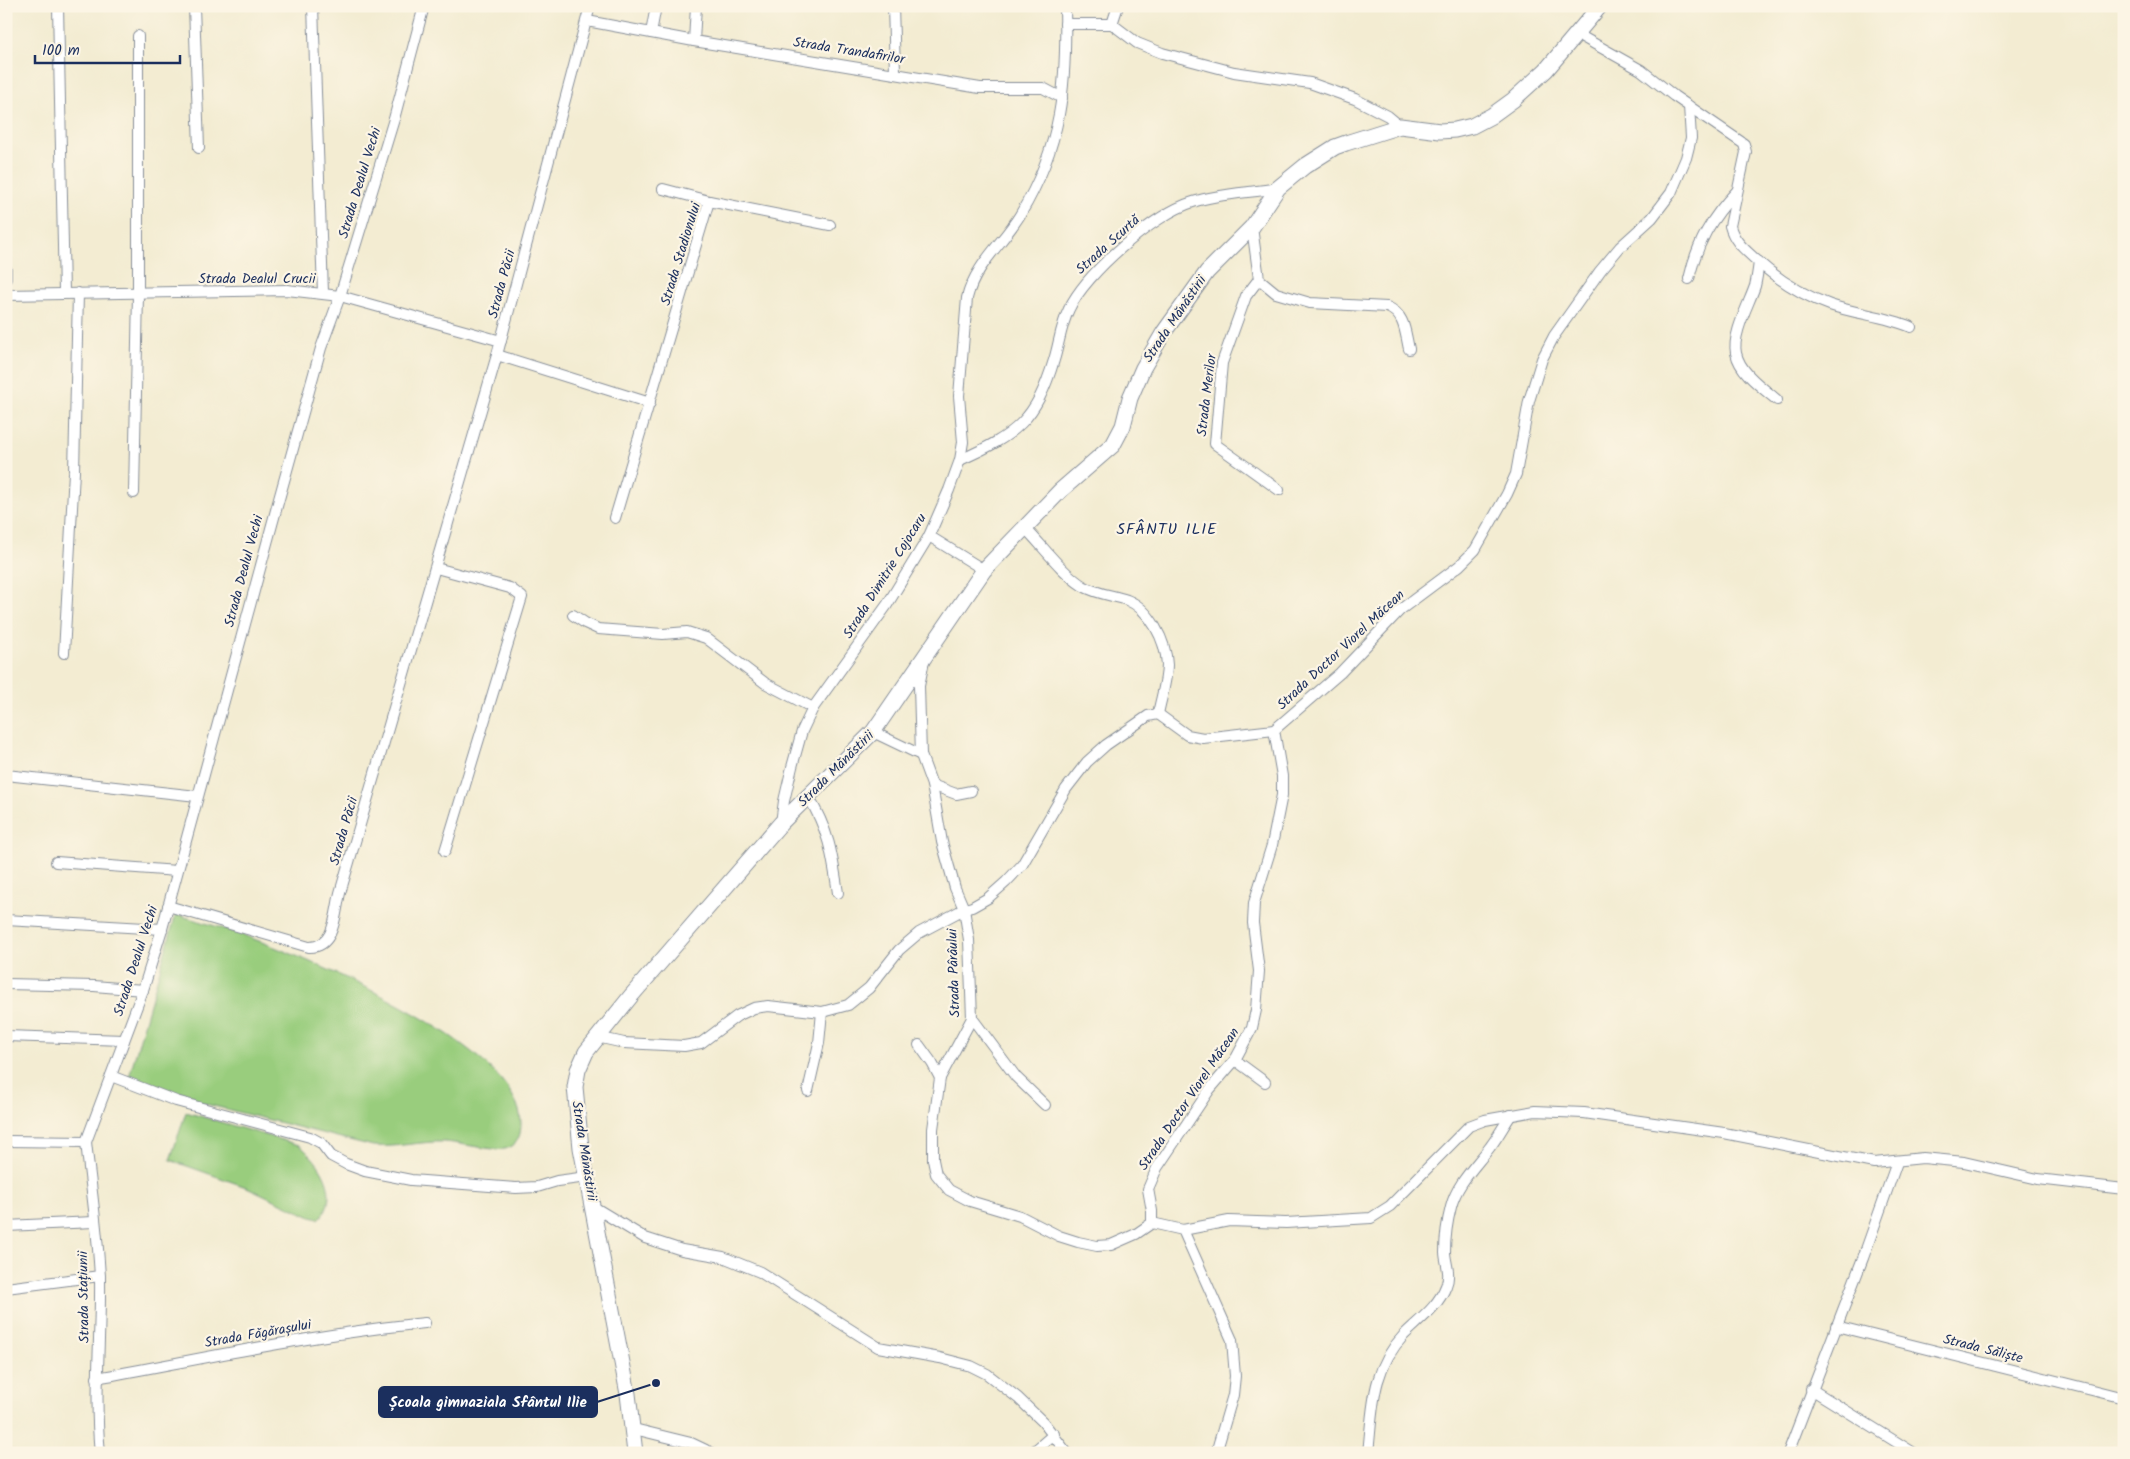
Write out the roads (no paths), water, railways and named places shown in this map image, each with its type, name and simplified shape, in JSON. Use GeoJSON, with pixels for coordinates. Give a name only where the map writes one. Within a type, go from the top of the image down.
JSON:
{"type":"FeatureCollection","features":[{"type":"Feature","properties":{"kind":"street"},"geometry":{"type":"LineString","coordinates":[[58,6],[64,293]]}},
{"type":"Feature","properties":{"kind":"street"},"geometry":{"type":"LineString","coordinates":[[194,6],[199,148]]}},
{"type":"Feature","properties":{"kind":"street"},"geometry":{"type":"LineString","coordinates":[[313,6],[323,293]]}},
{"type":"Feature","properties":{"kind":"street","name":"Strada Dealul Vechi"},"geometry":{"type":"LineString","coordinates":[[86,1142],[142,990],[162,929],[321,348],[340,296],[394,119],[424,6]]}},
{"type":"Feature","properties":{"kind":"street","name":"Strada Păcii"},"geometry":{"type":"LineString","coordinates":[[168,906],[309,947],[318,948],[325,943],[330,933],[348,865],[501,341],[590,6]]}},
{"type":"Feature","properties":{"kind":"street"},"geometry":{"type":"LineString","coordinates":[[651,33],[656,6]]}},
{"type":"Feature","properties":{"kind":"street"},"geometry":{"type":"LineString","coordinates":[[694,41],[696,6]]}},
{"type":"Feature","properties":{"kind":"street"},"geometry":{"type":"LineString","coordinates":[[893,6],[895,72]]}},
{"type":"Feature","properties":{"kind":"street","name":"Strada Dimitrie Cojocaru"},"geometry":{"type":"LineString","coordinates":[[781,823],[792,766],[802,731],[813,708],[866,636],[929,536],[940,514],[960,460],[963,442],[959,396],[967,298],[970,286],[978,271],[1020,215],[1042,172],[1054,142],[1064,78],[1066,43],[1064,6]]}},
{"type":"Feature","properties":{"kind":"street"},"geometry":{"type":"LineString","coordinates":[[1065,24],[1112,24],[1118,6]]}},
{"type":"Feature","properties":{"kind":"street","name":"Strada Mănăstirii"},"geometry":{"type":"LineString","coordinates":[[635,1453],[634,1429],[581,1148],[574,1087],[578,1070],[586,1052],[781,823],[825,782],[873,732],[984,570],[1060,490],[1113,445],[1123,426],[1130,398],[1143,368],[1164,332],[1207,272],[1252,227],[1278,188],[1305,166],[1335,148],[1400,126],[1440,131],[1472,126],[1513,100],[1546,70],[1600,6]]}},
{"type":"Feature","properties":{"kind":"street","name":"Strada Trandafirilor"},"geometry":{"type":"LineString","coordinates":[[587,21],[694,41],[895,72],[980,88],[1043,88],[1064,78]]}},
{"type":"Feature","properties":{"kind":"street","name":"Strada Mănăstirii"},"geometry":{"type":"LineString","coordinates":[[1112,24],[1137,43],[1162,53],[1234,72],[1310,83],[1355,98],[1388,116],[1400,126]]}},
{"type":"Feature","properties":{"kind":"street"},"geometry":{"type":"LineString","coordinates":[[1577,34],[1641,70],[1744,144],[1746,152],[1730,226],[1738,244],[1786,283],[1806,295],[1830,305],[1896,321],[1911,327]]}},
{"type":"Feature","properties":{"kind":"street"},"geometry":{"type":"LineString","coordinates":[[134,493],[138,293],[138,36]]}},
{"type":"Feature","properties":{"kind":"street","name":"Strada Trandafirilor"},"geometry":{"type":"LineString","coordinates":[[1043,88],[1062,98]]}},
{"type":"Feature","properties":{"kind":"street","name":"Strada Doctor Viorel Măcean"},"geometry":{"type":"LineString","coordinates":[[1158,714],[1187,735],[1203,738],[1274,730],[1340,673],[1400,610],[1459,566],[1482,539],[1516,474],[1529,401],[1542,359],[1554,336],[1620,247],[1652,218],[1671,193],[1686,158],[1691,138],[1689,106]]}},
{"type":"Feature","properties":{"kind":"street","name":"Strada Scurtă"},"geometry":{"type":"LineString","coordinates":[[960,460],[1002,440],[1019,427],[1032,410],[1046,385],[1068,310],[1082,287],[1124,246],[1166,214],[1191,202],[1212,197],[1278,188]]}},
{"type":"Feature","properties":{"kind":"street"},"geometry":{"type":"LineString","coordinates":[[663,189],[709,201]]}},
{"type":"Feature","properties":{"kind":"street"},"geometry":{"type":"LineString","coordinates":[[1689,279],[1694,254],[1700,243],[1720,210],[1738,191]]}},
{"type":"Feature","properties":{"kind":"street","name":"Strada Stadionului"},"geometry":{"type":"LineString","coordinates":[[614,518],[709,201],[830,225]]}},
{"type":"Feature","properties":{"kind":"street"},"geometry":{"type":"LineString","coordinates":[[1252,227],[1259,279],[1276,293],[1310,302],[1387,307],[1395,310],[1402,320],[1409,349]]}},
{"type":"Feature","properties":{"kind":"street"},"geometry":{"type":"LineString","coordinates":[[1759,262],[1755,284],[1740,326],[1736,353],[1742,365],[1753,379],[1777,400]]}},
{"type":"Feature","properties":{"kind":"street"},"geometry":{"type":"LineString","coordinates":[[6,269],[6,280]]}},
{"type":"Feature","properties":{"kind":"street","name":"Strada Merilor"},"geometry":{"type":"LineString","coordinates":[[1259,279],[1246,296],[1222,363],[1215,444],[1279,490]]}},
{"type":"Feature","properties":{"kind":"street","name":"Strada Dealul Crucii"},"geometry":{"type":"LineString","coordinates":[[6,295],[287,290],[323,293],[340,296],[501,341]]}},
{"type":"Feature","properties":{"kind":"street"},"geometry":{"type":"LineString","coordinates":[[64,653],[74,472],[78,293]]}},
{"type":"Feature","properties":{"kind":"street"},"geometry":{"type":"LineString","coordinates":[[497,355],[650,403]]}},
{"type":"Feature","properties":{"kind":"street"},"geometry":{"type":"LineString","coordinates":[[924,660],[919,686],[921,756],[932,785],[942,842],[955,888],[964,909],[972,907],[988,898],[1022,865],[1066,789],[1088,762],[1106,745],[1148,716],[1158,714],[1167,668],[1166,653],[1150,618],[1143,610],[1127,600],[1102,595],[1076,580],[1062,569],[1024,526]]}},
{"type":"Feature","properties":{"kind":"street"},"geometry":{"type":"LineString","coordinates":[[929,536],[984,570]]}},
{"type":"Feature","properties":{"kind":"street"},"geometry":{"type":"LineString","coordinates":[[436,568],[510,588],[522,597],[445,851]]}},
{"type":"Feature","properties":{"kind":"street"},"geometry":{"type":"LineString","coordinates":[[573,615],[598,629],[663,634],[687,632],[706,638],[765,683],[813,708]]}},
{"type":"Feature","properties":{"kind":"street","name":"Strada Doctor Viorel Măcean"},"geometry":{"type":"LineString","coordinates":[[1152,1223],[1148,1190],[1157,1168],[1210,1089],[1234,1060],[1252,1028],[1256,1010],[1259,971],[1253,923],[1254,903],[1272,845],[1282,795],[1282,776],[1274,730]]}},
{"type":"Feature","properties":{"kind":"street"},"geometry":{"type":"LineString","coordinates":[[873,732],[921,756]]}},
{"type":"Feature","properties":{"kind":"street"},"geometry":{"type":"LineString","coordinates":[[6,776],[197,796]]}},
{"type":"Feature","properties":{"kind":"street"},"geometry":{"type":"LineString","coordinates":[[932,785],[956,794],[971,791]]}},
{"type":"Feature","properties":{"kind":"street"},"geometry":{"type":"LineString","coordinates":[[808,796],[820,817],[831,847],[838,893]]}},
{"type":"Feature","properties":{"kind":"street"},"geometry":{"type":"LineString","coordinates":[[56,862],[177,871]]}},
{"type":"Feature","properties":{"kind":"street","name":"Strada Pârâului"},"geometry":{"type":"LineString","coordinates":[[598,1037],[624,1043],[684,1046],[701,1042],[737,1016],[754,1008],[768,1006],[822,1012],[848,1004],[860,997],[899,950],[919,933],[964,909],[968,940],[972,1018],[940,1078],[933,1129],[933,1160],[936,1174],[949,1190],[970,1201],[1020,1216],[1059,1236],[1097,1246],[1111,1245],[1124,1241],[1152,1223]]}},
{"type":"Feature","properties":{"kind":"street"},"geometry":{"type":"LineString","coordinates":[[6,920],[162,929]]}},
{"type":"Feature","properties":{"kind":"street"},"geometry":{"type":"LineString","coordinates":[[6,984],[94,986],[142,990]]}},
{"type":"Feature","properties":{"kind":"street"},"geometry":{"type":"LineString","coordinates":[[808,1091],[819,1043],[822,1012]]}},
{"type":"Feature","properties":{"kind":"street"},"geometry":{"type":"LineString","coordinates":[[972,1018],[1016,1077],[1045,1105]]}},
{"type":"Feature","properties":{"kind":"street"},"geometry":{"type":"LineString","coordinates":[[6,1036],[124,1040]]}},
{"type":"Feature","properties":{"kind":"street"},"geometry":{"type":"LineString","coordinates":[[919,1045],[940,1078]]}},
{"type":"Feature","properties":{"kind":"street"},"geometry":{"type":"LineString","coordinates":[[1234,1060],[1265,1082]]}},
{"type":"Feature","properties":{"kind":"street"},"geometry":{"type":"LineString","coordinates":[[111,1076],[176,1101],[310,1136],[331,1156],[366,1171],[411,1180],[516,1188],[537,1187],[557,1181],[587,1177]]}},
{"type":"Feature","properties":{"kind":"street"},"geometry":{"type":"LineString","coordinates":[[1152,1223],[1183,1230],[1229,1221],[1286,1223],[1371,1218],[1390,1206],[1469,1126],[1477,1122],[1535,1111],[1613,1116],[1724,1133],[1874,1163],[1923,1158],[1964,1162],[2038,1179],[2124,1189]]}},
{"type":"Feature","properties":{"kind":"street"},"geometry":{"type":"LineString","coordinates":[[1368,1453],[1371,1406],[1376,1384],[1385,1364],[1393,1348],[1428,1313],[1446,1287],[1449,1271],[1445,1255],[1445,1241],[1454,1198],[1465,1177],[1492,1146],[1510,1115]]}},
{"type":"Feature","properties":{"kind":"street"},"geometry":{"type":"LineString","coordinates":[[6,1141],[86,1142]]}},
{"type":"Feature","properties":{"kind":"street","name":"Strada Stațiunii"},"geometry":{"type":"LineString","coordinates":[[86,1142],[100,1276],[100,1335],[97,1378],[97,1422],[100,1453]]}},
{"type":"Feature","properties":{"kind":"street"},"geometry":{"type":"LineString","coordinates":[[1788,1453],[1811,1389],[1863,1258],[1897,1162]]}},
{"type":"Feature","properties":{"kind":"street"},"geometry":{"type":"LineString","coordinates":[[592,1206],[645,1238],[682,1250],[723,1258],[760,1272],[878,1347],[940,1358],[971,1366],[987,1374],[1018,1398],[1054,1434],[1067,1453]]}},
{"type":"Feature","properties":{"kind":"street"},"geometry":{"type":"LineString","coordinates":[[6,1226],[94,1222]]}},
{"type":"Feature","properties":{"kind":"street"},"geometry":{"type":"LineString","coordinates":[[1183,1230],[1232,1340],[1235,1376],[1233,1395],[1216,1453]]}},
{"type":"Feature","properties":{"kind":"street"},"geometry":{"type":"LineString","coordinates":[[6,1288],[100,1276]]}},
{"type":"Feature","properties":{"kind":"street","name":"Strada Făgărașului"},"geometry":{"type":"LineString","coordinates":[[97,1378],[334,1335],[425,1324]]}},
{"type":"Feature","properties":{"kind":"street","name":"Strada Săliște"},"geometry":{"type":"LineString","coordinates":[[1836,1326],[2124,1398]]}},
{"type":"Feature","properties":{"kind":"street"},"geometry":{"type":"LineString","coordinates":[[1811,1389],[1914,1453]]}},
{"type":"Feature","properties":{"kind":"street"},"geometry":{"type":"LineString","coordinates":[[634,1429],[691,1443],[712,1453]]}},
{"type":"Feature","properties":{"kind":"street"},"geometry":{"type":"LineString","coordinates":[[1032,1453],[1054,1434]]}},
{"type":"Feature","properties":{"kind":"place","name":"Școala gimnaziala Sfântul Ilie"},"geometry":{"type":"Point","coordinates":[656,1383]}},
{"type":"Feature","properties":{"kind":"district","name":"SFÂNTU ILIE"},"geometry":{"type":"Point","coordinates":[1167,529]}}]}
